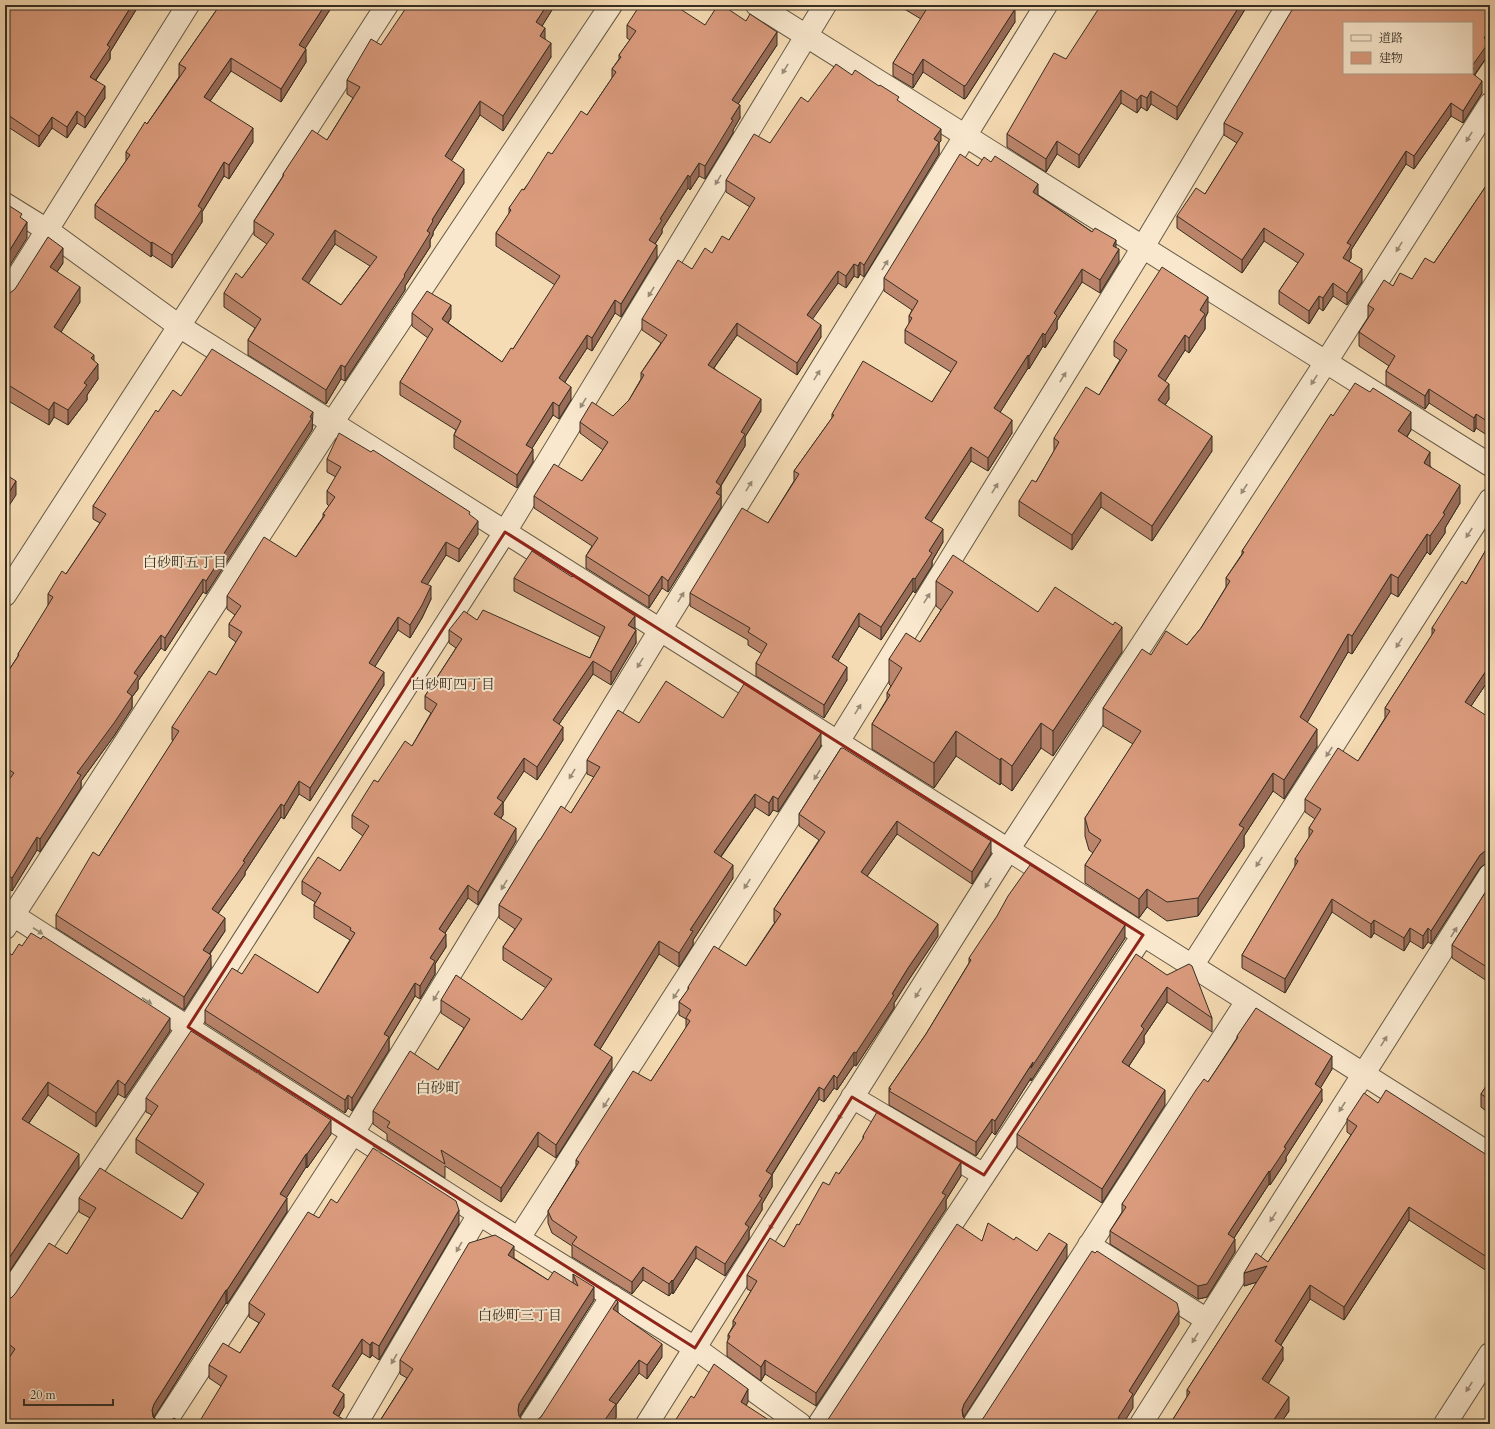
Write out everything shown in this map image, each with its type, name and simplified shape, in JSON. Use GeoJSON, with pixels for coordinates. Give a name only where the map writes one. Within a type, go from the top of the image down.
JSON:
{"type":"FeatureCollection","features":[{"type":"Feature","properties":{"kind":"street"},"geometry":{"type":"LineString","coordinates":[[5,297],[188,5]]}},
{"type":"Feature","properties":{"kind":"street"},"geometry":{"type":"LineString","coordinates":[[5,595],[387,5]]}},
{"type":"Feature","properties":{"kind":"street"},"geometry":{"type":"LineString","coordinates":[[611,5],[332,423],[8,918],[188,1027],[479,1214],[695,1348],[800,1424]]}},
{"type":"Feature","properties":{"kind":"street"},"geometry":{"type":"LineString","coordinates":[[756,5],[1490,465]]}},
{"type":"Feature","properties":{"kind":"street"},"geometry":{"type":"LineString","coordinates":[[5,1300],[188,1027],[505,532],[825,5]]}},
{"type":"Feature","properties":{"kind":"street"},"geometry":{"type":"LineString","coordinates":[[164,1424],[353,1132],[660,630],[1046,5]]}},
{"type":"Feature","properties":{"kind":"street"},"geometry":{"type":"LineString","coordinates":[[519,1238],[838,742],[1143,247],[1288,5]]}},
{"type":"Feature","properties":{"kind":"street"},"geometry":{"type":"LineString","coordinates":[[647,1424],[1008,850],[1326,362],[1490,104]]}},
{"type":"Feature","properties":{"kind":"street"},"geometry":{"type":"LineString","coordinates":[[5,204],[47,230],[178,326],[1490,1154]]}},
{"type":"Feature","properties":{"kind":"street"},"geometry":{"type":"LineString","coordinates":[[1192,966],[1490,500]]}},
{"type":"Feature","properties":{"kind":"street"},"geometry":{"type":"LineString","coordinates":[[1141,1424],[1490,875]]}},
{"type":"Feature","properties":{"kind":"street"},"geometry":{"type":"LineString","coordinates":[[819,1424],[1143,935]]}},
{"type":"Feature","properties":{"kind":"street"},"geometry":{"type":"LineString","coordinates":[[974,1424],[1247,1001]]}},
{"type":"Feature","properties":{"kind":"street"},"geometry":{"type":"LineString","coordinates":[[852,1097],[984,1175]]}},
{"type":"Feature","properties":{"kind":"street"},"geometry":{"type":"LineString","coordinates":[[356,1424],[479,1214]]}},
{"type":"Feature","properties":{"kind":"street"},"geometry":{"type":"LineString","coordinates":[[1089,1245],[1207,1320]]}},
{"type":"Feature","properties":{"kind":"street"},"geometry":{"type":"LineString","coordinates":[[530,1424],[612,1296]]}},
{"type":"Feature","properties":{"kind":"street"},"geometry":{"type":"LineString","coordinates":[[1445,1424],[1490,1354]]}},
{"type":"Feature","properties":{"kind":"highlighted area"},"geometry":{"type":"Polygon","coordinates":[[[505,532],[1143,935],[984,1175],[852,1097],[695,1348],[188,1027],[505,532]]]}},
{"type":"Feature","properties":{"kind":"building"},"geometry":{"type":"Polygon","coordinates":[[[5,5],[132,5],[107,45],[110,47],[90,77],[105,86],[85,117],[77,111],[67,127],[52,117],[39,136],[5,113],[5,5]]]}},
{"type":"Feature","properties":{"kind":"building"},"geometry":{"type":"Polygon","coordinates":[[[220,5],[325,5],[299,45],[306,49],[281,89],[231,58],[204,97],[253,128],[229,165],[224,162],[198,206],[202,209],[172,255],[152,242],[151,243],[95,205],[130,155],[126,152],[145,122],[147,124],[186,68],[179,64],[220,5]]]}},
{"type":"Feature","properties":{"kind":"building"},"geometry":{"type":"Polygon","coordinates":[[[408,5],[547,5],[536,22],[545,28],[540,36],[551,43],[503,116],[480,101],[445,156],[464,169],[432,220],[433,221],[427,231],[430,233],[404,275],[405,276],[345,367],[341,365],[326,390],[248,340],[261,319],[224,293],[236,273],[242,278],[274,234],[254,221],[284,175],[283,174],[312,130],[327,140],[360,87],[347,80],[371,39],[381,45],[408,5]],[[335,230],[302,279],[341,305],[377,257],[335,230]]]}},
{"type":"Feature","properties":{"kind":"building"},"geometry":{"type":"Polygon","coordinates":[[[640,5],[674,5],[705,25],[718,5],[722,5],[746,21],[750,14],[777,32],[732,100],[740,105],[731,119],[733,120],[705,166],[699,163],[690,177],[688,175],[660,219],[662,220],[649,240],[657,245],[621,304],[615,300],[592,338],[587,335],[559,378],[571,387],[559,406],[553,402],[526,445],[533,449],[517,475],[454,435],[461,421],[400,382],[433,329],[412,313],[427,291],[451,305],[442,319],[502,362],[511,348],[513,349],[560,276],[496,233],[511,210],[509,208],[522,189],[524,190],[548,152],[552,154],[581,111],[587,115],[616,72],[612,69],[621,57],[619,55],[636,31],[627,25],[640,5]]]}},
{"type":"Feature","properties":{"kind":"building"},"geometry":{"type":"Polygon","coordinates":[[[919,5],[1009,5],[1015,9],[964,86],[923,59],[913,75],[893,63],[926,10],[919,5]]]}},
{"type":"Feature","properties":{"kind":"building"},"geometry":{"type":"Polygon","coordinates":[[[1101,5],[1240,5],[1177,107],[1151,91],[1147,98],[1141,95],[1137,100],[1121,90],[1079,155],[1057,141],[1046,159],[1007,134],[1054,53],[1066,59],[1101,5]]]}},
{"type":"Feature","properties":{"kind":"building"},"geometry":{"type":"Polygon","coordinates":[[[1295,5],[1490,5],[1490,29],[1484,38],[1489,42],[1473,65],[1473,22],[1343,22],[1343,74],[1473,74],[1482,81],[1463,111],[1451,103],[1414,156],[1406,151],[1347,243],[1351,245],[1343,258],[1362,269],[1347,293],[1333,283],[1323,298],[1319,296],[1309,311],[1279,291],[1304,254],[1264,228],[1242,260],[1177,216],[1196,188],[1205,194],[1243,133],[1224,123],[1295,5]]]}},
{"type":"Feature","properties":{"kind":"building"},"geometry":{"type":"Polygon","coordinates":[[[836,64],[852,75],[855,70],[899,97],[897,100],[941,129],[934,139],[939,142],[864,265],[860,262],[858,266],[854,264],[846,276],[838,271],[807,315],[821,325],[797,363],[737,323],[708,365],[761,399],[741,432],[745,434],[716,482],[721,486],[716,493],[721,496],[668,581],[662,576],[649,596],[586,556],[598,538],[534,496],[554,464],[582,481],[608,442],[580,422],[592,402],[613,416],[629,400],[644,375],[641,373],[667,335],[642,319],[678,260],[692,269],[705,248],[712,253],[722,236],[729,240],[755,198],[726,180],[754,134],[770,143],[801,97],[808,102],[836,64]]]}},
{"type":"Feature","properties":{"kind":"building"},"geometry":{"type":"Polygon","coordinates":[[[960,154],[978,166],[984,157],[991,162],[995,156],[1038,184],[1033,192],[1092,232],[1095,228],[1116,240],[1113,246],[1119,249],[1100,280],[1082,269],[1054,313],[1057,316],[1045,335],[1043,333],[994,408],[1012,420],[988,458],[971,447],[925,518],[943,529],[929,551],[932,553],[915,579],[913,578],[881,627],[859,613],[832,657],[847,667],[824,705],[756,663],[767,644],[748,632],[750,628],[690,593],[742,508],[768,523],[799,474],[794,471],[834,415],[832,414],[863,361],[932,402],[957,362],[905,330],[912,318],[909,316],[918,301],[884,278],[960,154]]]}},
{"type":"Feature","properties":{"kind":"building"},"geometry":{"type":"Polygon","coordinates":[[[1490,180],[1490,292],[1485,300],[1490,303],[1490,423],[1476,414],[1474,418],[1429,389],[1425,396],[1386,371],[1395,356],[1359,332],[1374,309],[1368,305],[1384,280],[1393,286],[1400,273],[1412,279],[1425,258],[1434,263],[1490,180]]]}},
{"type":"Feature","properties":{"kind":"building"},"geometry":{"type":"Polygon","coordinates":[[[5,203],[22,214],[20,217],[27,222],[5,258],[5,203]]]}},
{"type":"Feature","properties":{"kind":"building"},"geometry":{"type":"Polygon","coordinates":[[[48,237],[63,248],[50,267],[80,287],[54,327],[94,355],[91,358],[98,364],[84,383],[87,385],[68,410],[54,402],[49,410],[5,383],[5,294],[10,293],[15,289],[48,237]]]}},
{"type":"Feature","properties":{"kind":"building"},"geometry":{"type":"Polygon","coordinates":[[[1162,267],[1208,297],[1200,310],[1205,314],[1189,338],[1185,335],[1158,376],[1169,384],[1158,400],[1212,436],[1152,526],[1101,492],[1072,535],[1019,501],[1032,480],[1036,482],[1059,442],[1054,438],[1086,387],[1099,395],[1127,350],[1114,341],[1162,267]]]}},
{"type":"Feature","properties":{"kind":"building"},"geometry":{"type":"Polygon","coordinates":[[[212,349],[313,412],[310,417],[312,418],[206,581],[203,579],[165,638],[161,635],[134,673],[138,676],[127,692],[132,696],[77,773],[81,775],[40,839],[37,837],[12,878],[5,874],[5,785],[14,773],[5,767],[5,676],[53,597],[48,594],[62,571],[66,574],[106,514],[93,506],[156,410],[158,412],[173,390],[181,396],[212,349]]]}},
{"type":"Feature","properties":{"kind":"building"},"geometry":{"type":"Polygon","coordinates":[[[1355,383],[1370,392],[1373,388],[1411,412],[1398,431],[1430,452],[1424,463],[1460,485],[1443,513],[1445,514],[1430,536],[1427,534],[1398,578],[1391,574],[1352,636],[1348,634],[1300,717],[1317,729],[1284,780],[1273,773],[1239,825],[1244,828],[1198,898],[1167,902],[1147,889],[1139,899],[1085,865],[1101,840],[1089,832],[1085,818],[1141,731],[1103,708],[1142,649],[1151,655],[1166,631],[1187,645],[1201,628],[1230,581],[1226,578],[1244,552],[1242,551],[1331,414],[1333,416],[1355,383]]]}},
{"type":"Feature","properties":{"kind":"building"},"geometry":{"type":"Polygon","coordinates":[[[339,433],[371,452],[373,450],[470,512],[469,514],[478,521],[459,549],[446,542],[421,582],[431,586],[410,625],[398,617],[369,663],[384,672],[310,788],[299,781],[284,806],[281,804],[243,861],[245,862],[212,909],[225,918],[203,950],[211,955],[184,997],[56,915],[93,852],[99,856],[179,731],[172,727],[209,671],[216,675],[242,632],[229,624],[241,606],[227,596],[264,537],[296,557],[325,515],[323,514],[335,497],[327,491],[341,467],[327,459],[339,433]]]}},
{"type":"Feature","properties":{"kind":"building"},"geometry":{"type":"Polygon","coordinates":[[[5,474],[16,481],[5,499],[5,474]]]}},
{"type":"Feature","properties":{"kind":"building"},"geometry":{"type":"Polygon","coordinates":[[[1490,543],[1490,665],[1465,702],[1490,718],[1490,805],[1487,809],[1490,811],[1490,849],[1480,855],[1431,931],[1428,928],[1423,936],[1410,928],[1404,938],[1374,920],[1371,924],[1332,899],[1285,979],[1242,955],[1298,861],[1295,859],[1313,831],[1309,828],[1321,809],[1305,799],[1338,748],[1358,761],[1390,711],[1385,708],[1435,630],[1432,628],[1462,581],[1466,584],[1490,543]]]}},
{"type":"Feature","properties":{"kind":"building"},"geometry":{"type":"Polygon","coordinates":[[[532,551],[635,616],[628,625],[636,630],[611,672],[593,661],[553,720],[563,727],[537,767],[524,758],[497,798],[503,802],[494,814],[516,828],[478,892],[468,885],[439,929],[446,934],[430,958],[435,961],[420,986],[415,983],[384,1034],[389,1037],[352,1098],[348,1095],[345,1100],[205,1010],[232,968],[242,974],[255,954],[318,993],[355,933],[350,930],[351,928],[314,905],[321,893],[302,881],[318,857],[340,871],[369,826],[352,815],[374,780],[378,782],[405,741],[412,746],[437,704],[425,696],[462,639],[449,630],[464,611],[477,620],[483,610],[590,658],[605,627],[514,578],[532,551]]]}},
{"type":"Feature","properties":{"kind":"building"},"geometry":{"type":"Polygon","coordinates":[[[953,555],[1038,612],[1055,587],[1113,625],[1115,622],[1122,627],[1053,731],[1041,723],[1012,766],[1001,758],[1000,760],[956,731],[934,763],[872,724],[890,695],[887,693],[902,668],[889,659],[906,633],[920,642],[953,592],[936,581],[953,555]]]}},
{"type":"Feature","properties":{"kind":"building"},"geometry":{"type":"Polygon","coordinates":[[[666,681],[723,718],[744,684],[821,733],[778,799],[773,796],[769,803],[755,794],[714,852],[733,865],[690,930],[693,931],[679,953],[659,941],[594,1045],[612,1057],[556,1145],[538,1132],[501,1188],[441,1150],[445,1164],[387,1127],[390,1122],[373,1111],[410,1051],[438,1070],[470,1019],[441,1000],[456,975],[522,1020],[552,979],[503,947],[522,919],[499,905],[561,806],[571,813],[600,767],[587,760],[618,710],[639,723],[666,681]]]}},
{"type":"Feature","properties":{"kind":"building"},"geometry":{"type":"Polygon","coordinates":[[[841,748],[991,841],[972,872],[897,821],[861,872],[938,924],[908,968],[892,994],[894,995],[856,1053],[854,1052],[837,1078],[834,1075],[824,1090],[819,1087],[766,1171],[772,1175],[759,1196],[762,1198],[745,1224],[749,1227],[725,1264],[696,1246],[673,1281],[672,1280],[669,1284],[643,1267],[632,1282],[572,1244],[577,1237],[552,1220],[548,1211],[579,1162],[576,1160],[633,1071],[651,1081],[690,1021],[686,1018],[691,1010],[679,1002],[714,946],[746,966],[781,914],[774,909],[825,832],[799,814],[841,748]]]}},
{"type":"Feature","properties":{"kind":"building"},"geometry":{"type":"Polygon","coordinates":[[[1030,865],[1125,925],[995,1121],[992,1119],[976,1142],[889,1091],[891,1089],[889,1088],[926,1034],[971,960],[969,958],[997,916],[1008,896],[1030,865]]]}},
{"type":"Feature","properties":{"kind":"building"},"geometry":{"type":"Polygon","coordinates":[[[1490,885],[1490,969],[1452,945],[1490,885]]]}},
{"type":"Feature","properties":{"kind":"building"},"geometry":{"type":"Polygon","coordinates":[[[31,933],[41,939],[43,936],[170,1018],[125,1085],[118,1080],[96,1113],[48,1082],[22,1119],[79,1154],[5,1264],[5,950],[12,955],[19,944],[22,946],[31,933]]]}},
{"type":"Feature","properties":{"kind":"building"},"geometry":{"type":"Polygon","coordinates":[[[1136,954],[1167,975],[1189,964],[1192,966],[1212,1018],[1167,987],[1141,1026],[1144,1029],[1122,1062],[1165,1090],[1102,1189],[1017,1134],[1136,954]]]}},
{"type":"Feature","properties":{"kind":"building"},"geometry":{"type":"Polygon","coordinates":[[[1256,1008],[1332,1056],[1315,1084],[1322,1089],[1284,1147],[1286,1148],[1270,1172],[1269,1171],[1228,1234],[1235,1239],[1207,1284],[1198,1286],[1110,1231],[1126,1207],[1122,1204],[1196,1090],[1204,1079],[1208,1082],[1256,1008]]]}},
{"type":"Feature","properties":{"kind":"building"},"geometry":{"type":"Polygon","coordinates":[[[191,1031],[331,1120],[306,1154],[280,1194],[287,1198],[226,1290],[154,1404],[152,1410],[153,1417],[157,1421],[164,1423],[169,1422],[174,1418],[183,1424],[5,1424],[5,1364],[15,1349],[5,1341],[5,1299],[11,1298],[15,1294],[49,1243],[67,1254],[96,1208],[79,1198],[100,1168],[182,1219],[204,1184],[136,1139],[158,1106],[146,1098],[191,1031]]]}},
{"type":"Feature","properties":{"kind":"building"},"geometry":{"type":"Polygon","coordinates":[[[1490,1080],[1490,1100],[1481,1094],[1490,1080]]]}},
{"type":"Feature","properties":{"kind":"building"},"geometry":{"type":"Polygon","coordinates":[[[1386,1090],[1490,1157],[1490,1169],[1485,1176],[1490,1179],[1490,1259],[1409,1207],[1344,1307],[1310,1285],[1275,1341],[1283,1347],[1262,1379],[1289,1397],[1271,1424],[1170,1424],[1190,1392],[1187,1390],[1267,1266],[1244,1273],[1256,1253],[1268,1262],[1357,1126],[1347,1119],[1364,1093],[1378,1103],[1386,1090]]]}},
{"type":"Feature","properties":{"kind":"building"},"geometry":{"type":"Polygon","coordinates":[[[877,1112],[961,1162],[942,1193],[946,1195],[816,1393],[765,1360],[761,1367],[727,1342],[730,1336],[728,1335],[736,1323],[733,1321],[757,1281],[747,1275],[770,1238],[784,1247],[797,1224],[799,1225],[823,1182],[829,1185],[836,1172],[839,1174],[864,1137],[863,1136],[877,1112]]]}},
{"type":"Feature","properties":{"kind":"building"},"geometry":{"type":"Polygon","coordinates":[[[373,1148],[456,1201],[459,1210],[379,1346],[372,1342],[370,1345],[362,1339],[332,1386],[344,1394],[333,1413],[351,1424],[198,1424],[227,1376],[209,1365],[223,1343],[240,1353],[265,1314],[249,1303],[308,1212],[319,1218],[331,1199],[337,1203],[373,1148]]]}},
{"type":"Feature","properties":{"kind":"building"},"geometry":{"type":"Polygon","coordinates":[[[988,1223],[1014,1240],[1016,1237],[1037,1251],[1049,1233],[1067,1244],[964,1404],[962,1410],[963,1417],[967,1421],[974,1423],[980,1422],[1092,1251],[1095,1253],[1097,1251],[1177,1303],[1179,1311],[1129,1391],[1133,1394],[1118,1418],[1127,1424],[804,1424],[810,1418],[812,1421],[818,1423],[825,1422],[829,1418],[957,1224],[982,1241],[988,1223]]]}},
{"type":"Feature","properties":{"kind":"building"},"geometry":{"type":"Polygon","coordinates":[[[495,1235],[514,1246],[508,1255],[548,1280],[554,1271],[578,1286],[573,1274],[594,1287],[519,1404],[519,1416],[523,1421],[530,1423],[541,1417],[616,1300],[618,1302],[613,1309],[662,1344],[647,1365],[639,1360],[609,1400],[616,1404],[602,1424],[378,1424],[413,1369],[400,1360],[469,1243],[495,1235]]]}},
{"type":"Feature","properties":{"kind":"building"},"geometry":{"type":"Polygon","coordinates":[[[714,1364],[748,1389],[741,1402],[775,1424],[673,1424],[691,1396],[694,1398],[714,1364]]]}},
{"type":"Feature","properties":{"kind":"district","name":"白砂町五丁目"},"geometry":{"type":"Point","coordinates":[185,562]}},
{"type":"Feature","properties":{"kind":"district","name":"白砂町四丁目"},"geometry":{"type":"Point","coordinates":[453,684]}},
{"type":"Feature","properties":{"kind":"district","name":"白砂町"},"geometry":{"type":"Point","coordinates":[438,1088]}},
{"type":"Feature","properties":{"kind":"district","name":"白砂町三丁目"},"geometry":{"type":"Point","coordinates":[520,1315]}}]}
